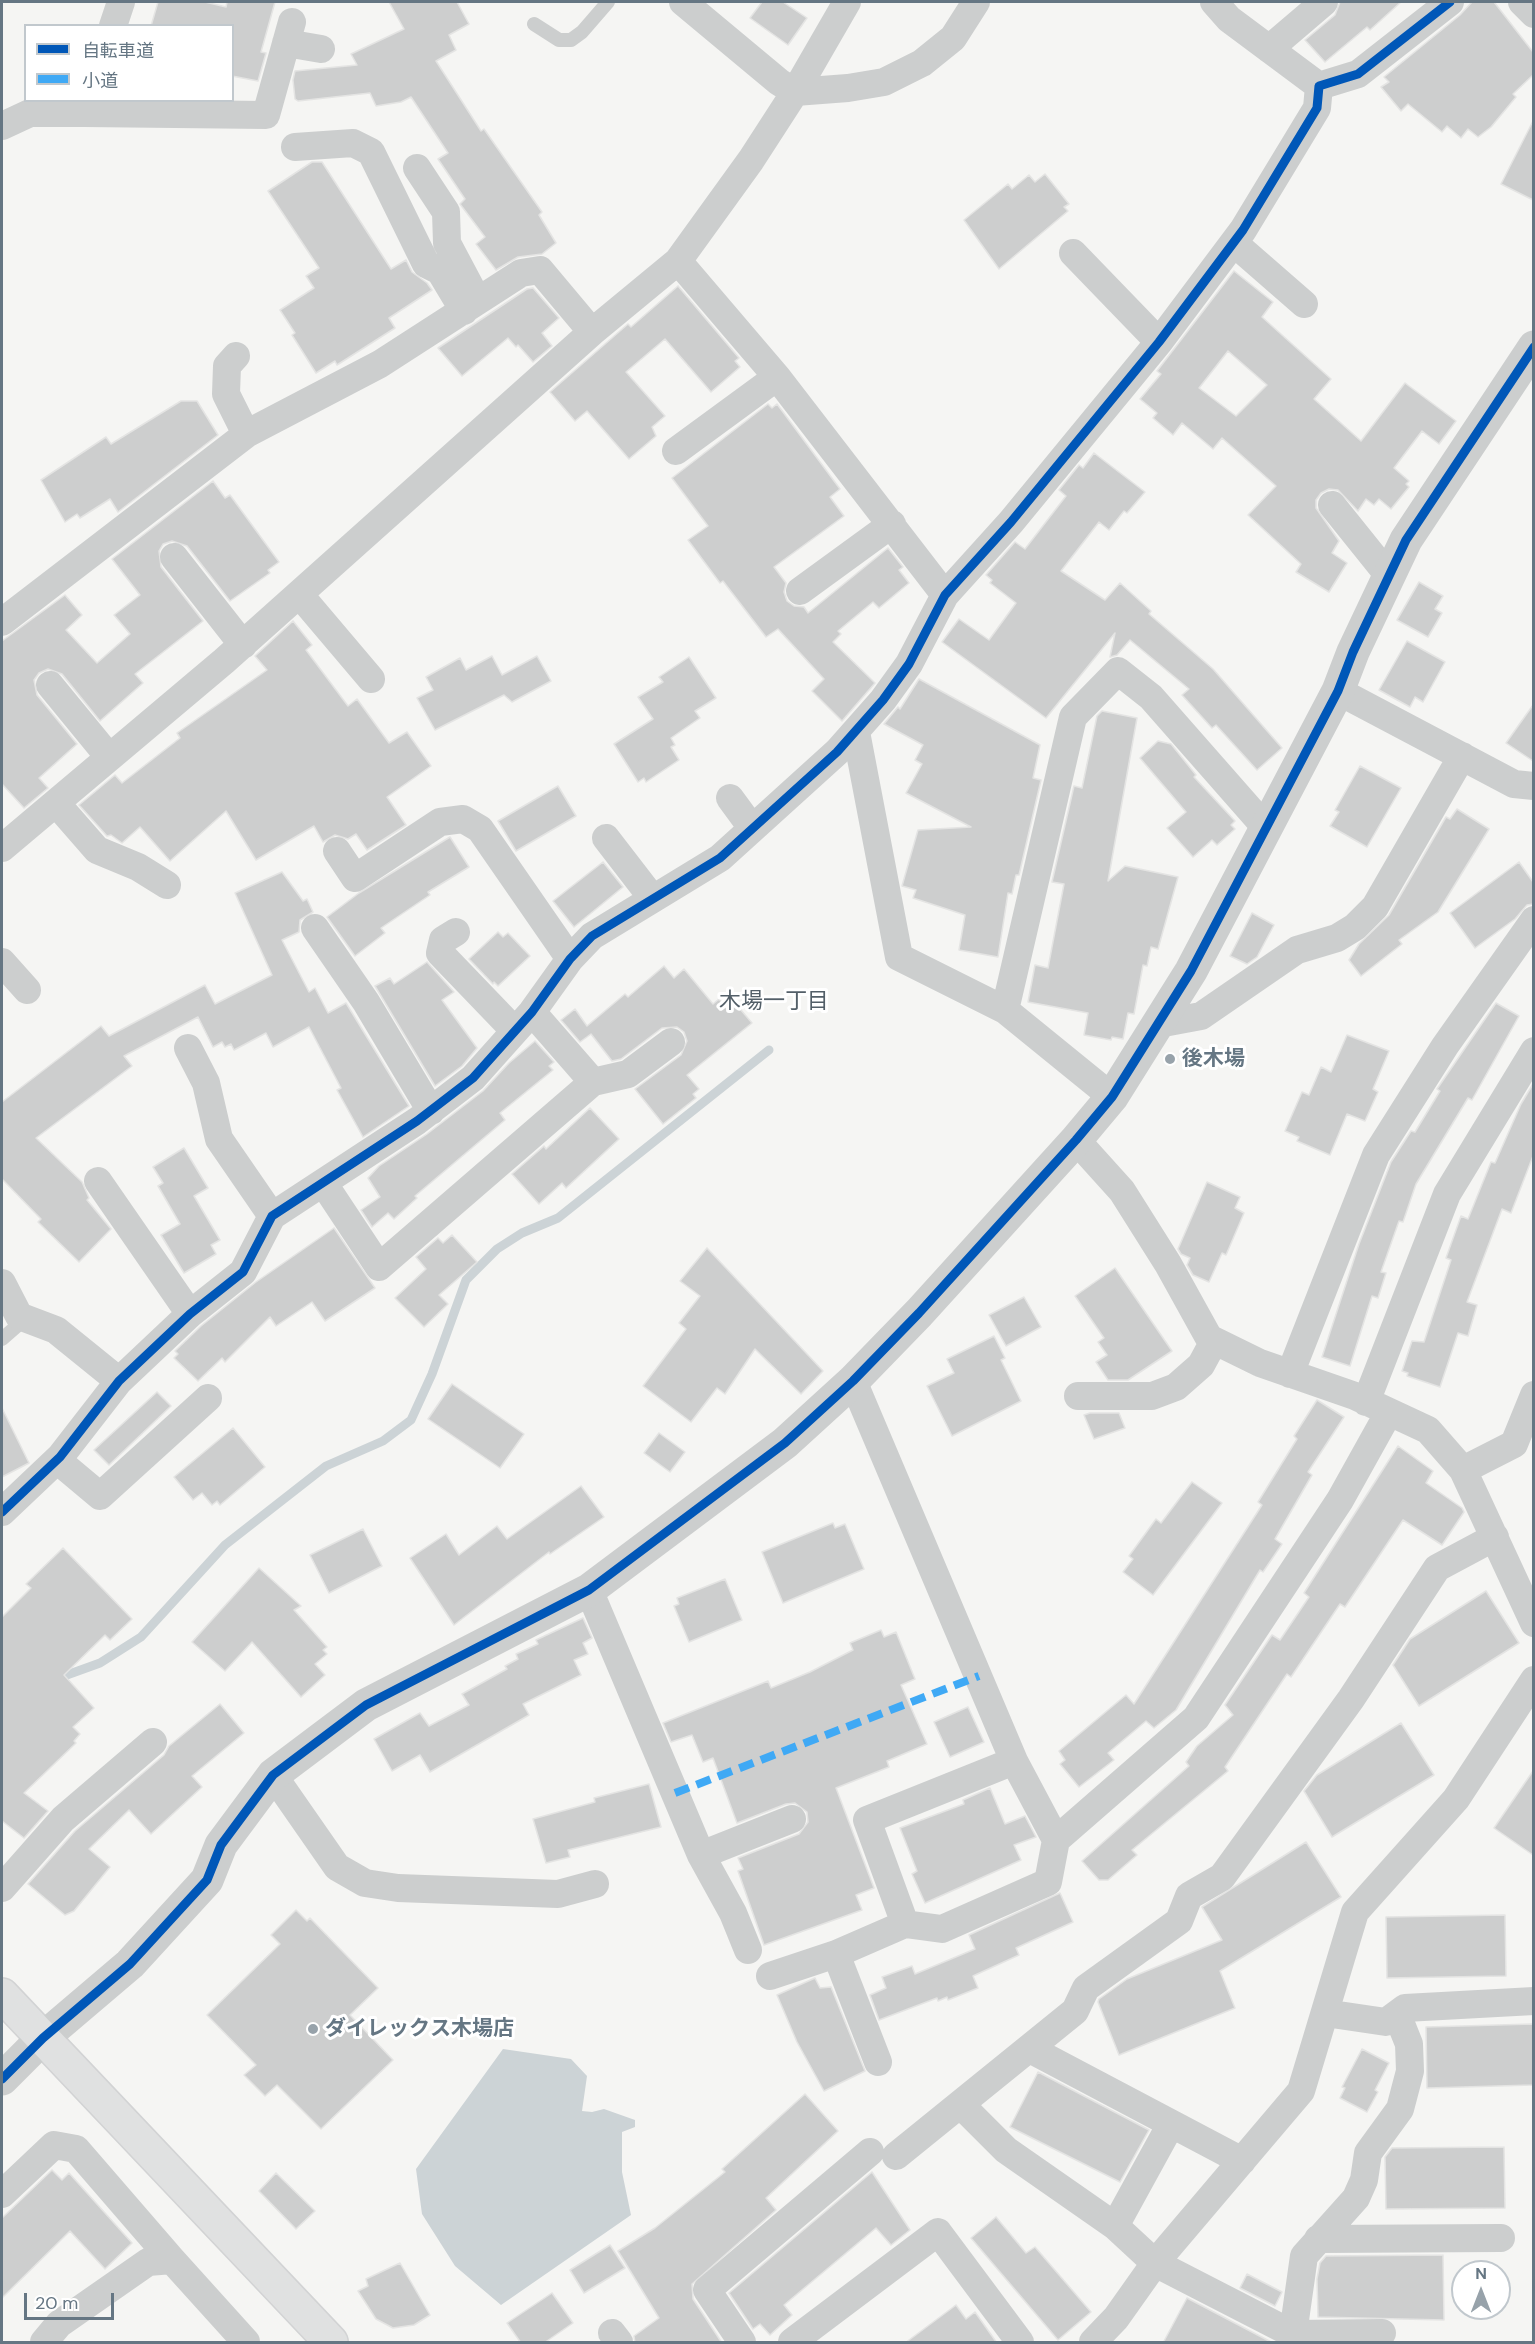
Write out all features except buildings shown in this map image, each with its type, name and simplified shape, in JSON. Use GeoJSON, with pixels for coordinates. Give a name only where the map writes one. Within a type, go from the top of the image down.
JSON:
{"type":"FeatureCollection","features":[{"type":"Feature","properties":{"kind":"main road"},"geometry":{"type":"LineString","coordinates":[[2,1995],[331,2343]]}},
{"type":"Feature","properties":{"kind":"street"},"geometry":{"type":"LineString","coordinates":[[114,24],[121,2]]}},
{"type":"Feature","properties":{"kind":"street"},"geometry":{"type":"LineString","coordinates":[[683,2],[711,11],[778,82],[795,92],[848,88],[884,82],[922,63],[953,38],[976,2]]}},
{"type":"Feature","properties":{"kind":"street"},"geometry":{"type":"LineString","coordinates":[[2,848],[243,645],[592,332],[678,261],[751,160],[795,92],[847,2]]}},
{"type":"Feature","properties":{"kind":"street"},"geometry":{"type":"LineString","coordinates":[[1214,2],[1229,19],[1319,86]]}},
{"type":"Feature","properties":{"kind":"street"},"geometry":{"type":"LineString","coordinates":[[1269,49],[1324,2]]}},
{"type":"Feature","properties":{"kind":"street"},"geometry":{"type":"LineString","coordinates":[[1319,86],[1358,74],[1450,2]]}},
{"type":"Feature","properties":{"kind":"street"},"geometry":{"type":"LineString","coordinates":[[1522,2],[1533,14]]}},
{"type":"Feature","properties":{"kind":"street"},"geometry":{"type":"LineString","coordinates":[[2,126],[30,113],[87,107],[266,115],[289,32],[321,49]]}},
{"type":"Feature","properties":{"kind":"street"},"geometry":{"type":"LineString","coordinates":[[2,1512],[57,1460],[119,1381],[190,1314],[243,1272],[272,1216],[324,1184],[431,1111],[473,1078],[523,1021],[570,959],[592,936],[720,858],[855,732],[909,664],[945,595],[1011,522],[1159,342],[1234,243],[1317,108],[1319,86]]}},
{"type":"Feature","properties":{"kind":"street"},"geometry":{"type":"LineString","coordinates":[[295,147],[353,143],[371,152],[426,264],[440,272],[471,306]]}},
{"type":"Feature","properties":{"kind":"street"},"geometry":{"type":"LineString","coordinates":[[417,168],[446,212],[447,243],[471,306]]}},
{"type":"Feature","properties":{"kind":"street"},"geometry":{"type":"LineString","coordinates":[[1234,243],[1304,304]]}},
{"type":"Feature","properties":{"kind":"street"},"geometry":{"type":"LineString","coordinates":[[1073,253],[1159,342]]}},
{"type":"Feature","properties":{"kind":"street"},"geometry":{"type":"LineString","coordinates":[[678,261],[777,377],[945,595]]}},
{"type":"Feature","properties":{"kind":"street"},"geometry":{"type":"LineString","coordinates":[[2,622],[246,434],[380,364],[521,273],[540,270],[592,332]]}},
{"type":"Feature","properties":{"kind":"street"},"geometry":{"type":"LineString","coordinates":[[2,2079],[43,2038],[130,1964],[207,1880],[221,1845],[273,1775],[366,1705],[589,1590],[785,1443],[853,1381],[919,1313],[1076,1140],[1112,1097],[1191,971],[1338,691],[1407,540],[1452,467],[1533,347]]}},
{"type":"Feature","properties":{"kind":"street"},"geometry":{"type":"LineString","coordinates":[[236,356],[227,366],[226,394],[246,434]]}},
{"type":"Feature","properties":{"kind":"street"},"geometry":{"type":"LineString","coordinates":[[676,452],[777,377]]}},
{"type":"Feature","properties":{"kind":"street"},"geometry":{"type":"LineString","coordinates":[[1332,505],[1389,576]]}},
{"type":"Feature","properties":{"kind":"street"},"geometry":{"type":"LineString","coordinates":[[800,591],[892,524]]}},
{"type":"Feature","properties":{"kind":"street"},"geometry":{"type":"LineString","coordinates":[[174,557],[243,645]]}},
{"type":"Feature","properties":{"kind":"street"},"geometry":{"type":"LineString","coordinates":[[299,594],[371,679]]}},
{"type":"Feature","properties":{"kind":"street"},"geometry":{"type":"LineString","coordinates":[[1005,1010],[1073,717],[1118,671],[1151,697],[1267,829]]}},
{"type":"Feature","properties":{"kind":"street"},"geometry":{"type":"LineString","coordinates":[[50,685],[109,758]]}},
{"type":"Feature","properties":{"kind":"street"},"geometry":{"type":"LineString","coordinates":[[1338,691],[1514,784],[1533,786]]}},
{"type":"Feature","properties":{"kind":"street"},"geometry":{"type":"LineString","coordinates":[[855,732],[899,957],[1005,1010],[1112,1097]]}},
{"type":"Feature","properties":{"kind":"street"},"geometry":{"type":"LineString","coordinates":[[1158,1024],[1201,1016],[1297,950],[1337,938],[1355,927],[1375,907],[1462,756]]}},
{"type":"Feature","properties":{"kind":"street"},"geometry":{"type":"LineString","coordinates":[[730,798],[752,828]]}},
{"type":"Feature","properties":{"kind":"street"},"geometry":{"type":"LineString","coordinates":[[56,803],[97,850],[138,867],[167,885]]}},
{"type":"Feature","properties":{"kind":"street"},"geometry":{"type":"LineString","coordinates":[[337,851],[346,885],[440,822],[463,819],[480,829],[570,959]]}},
{"type":"Feature","properties":{"kind":"street"},"geometry":{"type":"LineString","coordinates":[[606,838],[653,899]]}},
{"type":"Feature","properties":{"kind":"street"},"geometry":{"type":"LineString","coordinates":[[1290,1374],[1376,1155],[1445,1046],[1533,920]]}},
{"type":"Feature","properties":{"kind":"street"},"geometry":{"type":"LineString","coordinates":[[315,928],[366,1002],[431,1111]]}},
{"type":"Feature","properties":{"kind":"street"},"geometry":{"type":"LineString","coordinates":[[456,932],[443,940],[440,953],[593,1082]]}},
{"type":"Feature","properties":{"kind":"street"},"geometry":{"type":"LineString","coordinates":[[2,962],[27,990]]}},
{"type":"Feature","properties":{"kind":"street"},"geometry":{"type":"LineString","coordinates":[[324,1184],[379,1267],[593,1082],[628,1074],[671,1042]]}},
{"type":"Feature","properties":{"kind":"street"},"geometry":{"type":"LineString","coordinates":[[188,1048],[206,1083],[219,1139],[272,1216]]}},
{"type":"Feature","properties":{"kind":"street"},"geometry":{"type":"LineString","coordinates":[[770,1976],[836,1954],[905,1924],[942,1929],[1048,1882],[1056,1840],[1196,1718],[1340,1500],[1378,1407],[1447,1194],[1533,1051]]}},
{"type":"Feature","properties":{"kind":"street"},"geometry":{"type":"LineString","coordinates":[[1076,1140],[1122,1191],[1168,1264],[1209,1338],[1290,1374],[1378,1407],[1428,1430],[1463,1470],[1533,1623]]}},
{"type":"Feature","properties":{"kind":"street"},"geometry":{"type":"LineString","coordinates":[[98,1181],[190,1314]]}},
{"type":"Feature","properties":{"kind":"street"},"geometry":{"type":"LineString","coordinates":[[2,1283],[19,1316],[56,1330],[119,1381]]}},
{"type":"Feature","properties":{"kind":"street"},"geometry":{"type":"LineString","coordinates":[[1078,1396],[1152,1396],[1176,1387],[1201,1365],[1214,1341]]}},
{"type":"Feature","properties":{"kind":"street"},"geometry":{"type":"LineString","coordinates":[[853,1381],[1014,1761],[1056,1840]]}},
{"type":"Feature","properties":{"kind":"street"},"geometry":{"type":"LineString","coordinates":[[1463,1470],[1514,1444],[1533,1395]]}},
{"type":"Feature","properties":{"kind":"street"},"geometry":{"type":"LineString","coordinates":[[57,1460],[100,1496],[208,1398]]}},
{"type":"Feature","properties":{"kind":"street"},"geometry":{"type":"LineString","coordinates":[[742,2343],[707,2290],[883,2154],[961,2105],[1075,2011],[1086,1988],[1179,1921],[1189,1896],[1222,1877],[1351,1699],[1437,1568],[1495,1537]]}},
{"type":"Feature","properties":{"kind":"street"},"geometry":{"type":"LineString","coordinates":[[589,1590],[701,1855],[733,1913],[748,1950]]}},
{"type":"Feature","properties":{"kind":"street"},"geometry":{"type":"LineString","coordinates":[[1099,2341],[1155,2263],[1302,2091],[1355,1912],[1456,1799],[1533,1680]]}},
{"type":"Feature","properties":{"kind":"street"},"geometry":{"type":"LineString","coordinates":[[2,1888],[63,1819],[153,1742]]}},
{"type":"Feature","properties":{"kind":"street"},"geometry":{"type":"LineString","coordinates":[[905,1924],[867,1820],[1014,1761]]}},
{"type":"Feature","properties":{"kind":"street"},"geometry":{"type":"LineString","coordinates":[[273,1775],[337,1867],[365,1883],[398,1888],[558,1894],[595,1884]]}},
{"type":"Feature","properties":{"kind":"street"},"geometry":{"type":"LineString","coordinates":[[701,1855],[792,1819]]}},
{"type":"Feature","properties":{"kind":"street"},"geometry":{"type":"LineString","coordinates":[[836,1954],[878,2062]]}},
{"type":"Feature","properties":{"kind":"street"},"geometry":{"type":"LineString","coordinates":[[1325,2013],[1386,2022],[1405,2008],[1533,2001]]}},
{"type":"Feature","properties":{"kind":"street"},"geometry":{"type":"LineString","coordinates":[[1293,2334],[1304,2256],[1356,2198],[1364,2180],[1368,2154],[1400,2109],[1410,2071],[1409,2044],[1397,2014]]}},
{"type":"Feature","properties":{"kind":"street"},"geometry":{"type":"LineString","coordinates":[[1030,2049],[1242,2161]]}},
{"type":"Feature","properties":{"kind":"street"},"geometry":{"type":"LineString","coordinates":[[961,2105],[1006,2150],[1115,2226],[1155,2263],[1293,2334],[1382,2333]]}},
{"type":"Feature","properties":{"kind":"street"},"geometry":{"type":"LineString","coordinates":[[1115,2226],[1171,2124]]}},
{"type":"Feature","properties":{"kind":"street"},"geometry":{"type":"LineString","coordinates":[[2,2194],[54,2145],[76,2149],[246,2343]]}},
{"type":"Feature","properties":{"kind":"street"},"geometry":{"type":"LineString","coordinates":[[792,2343],[938,2232],[1020,2343]]}},
{"type":"Feature","properties":{"kind":"street"},"geometry":{"type":"LineString","coordinates":[[1318,2239],[1501,2238]]}},
{"type":"Feature","properties":{"kind":"street"},"geometry":{"type":"LineString","coordinates":[[44,2343],[59,2324],[148,2262],[172,2260]]}},
{"type":"Feature","properties":{"kind":"lane"},"geometry":{"type":"LineString","coordinates":[[534,24],[559,40],[571,40],[582,32],[608,2]]}},
{"type":"Feature","properties":{"kind":"lane"},"geometry":{"type":"LineString","coordinates":[[2,1339],[26,1318]]}},
{"type":"Feature","properties":{"kind":"shaded area"},"geometry":{"type":"Polygon","coordinates":[[[503,2049],[571,2059],[587,2076],[582,2111],[592,2112],[604,2109],[635,2120],[635,2127],[622,2132],[622,2172],[631,2215],[501,2305],[455,2266],[422,2214],[416,2169],[503,2049]]]}},
{"type":"Feature","properties":{"kind":"waterway"},"geometry":{"type":"LineString","coordinates":[[53,1680],[100,1663],[141,1637],[225,1545],[326,1466],[383,1441],[411,1420],[432,1374],[466,1280],[497,1249],[522,1233],[558,1218],[769,1050]]}},
{"type":"Feature","properties":{"kind":"marked path"},"geometry":{"type":"LineString","coordinates":[[675,1793],[979,1676]]}},
{"type":"Feature","properties":{"kind":"cycle path"},"geometry":{"type":"LineString","coordinates":[[2,1512],[60,1457],[119,1381],[190,1314],[243,1272],[272,1216],[417,1121],[473,1078],[532,1012],[570,959],[592,936],[720,858],[837,752],[883,700],[909,664],[945,595],[1011,522],[1159,342],[1243,230],[1317,108],[1319,86],[1358,74],[1450,2]]}},
{"type":"Feature","properties":{"kind":"cycle path"},"geometry":{"type":"LineString","coordinates":[[2,2079],[43,2038],[130,1964],[207,1880],[221,1845],[273,1775],[366,1705],[589,1590],[785,1443],[853,1381],[919,1313],[1076,1140],[1112,1097],[1191,971],[1338,691],[1353,652],[1406,540],[1534,347]]}},
{"type":"Feature","properties":{"kind":"place","name":"後木場"},"geometry":{"type":"Point","coordinates":[1170,1059]}},
{"type":"Feature","properties":{"kind":"place","name":"ダイレックス木場店"},"geometry":{"type":"Point","coordinates":[313,2029]}},
{"type":"Feature","properties":{"kind":"district","name":"木場一丁目"},"geometry":{"type":"Point","coordinates":[774,1002]}}]}
